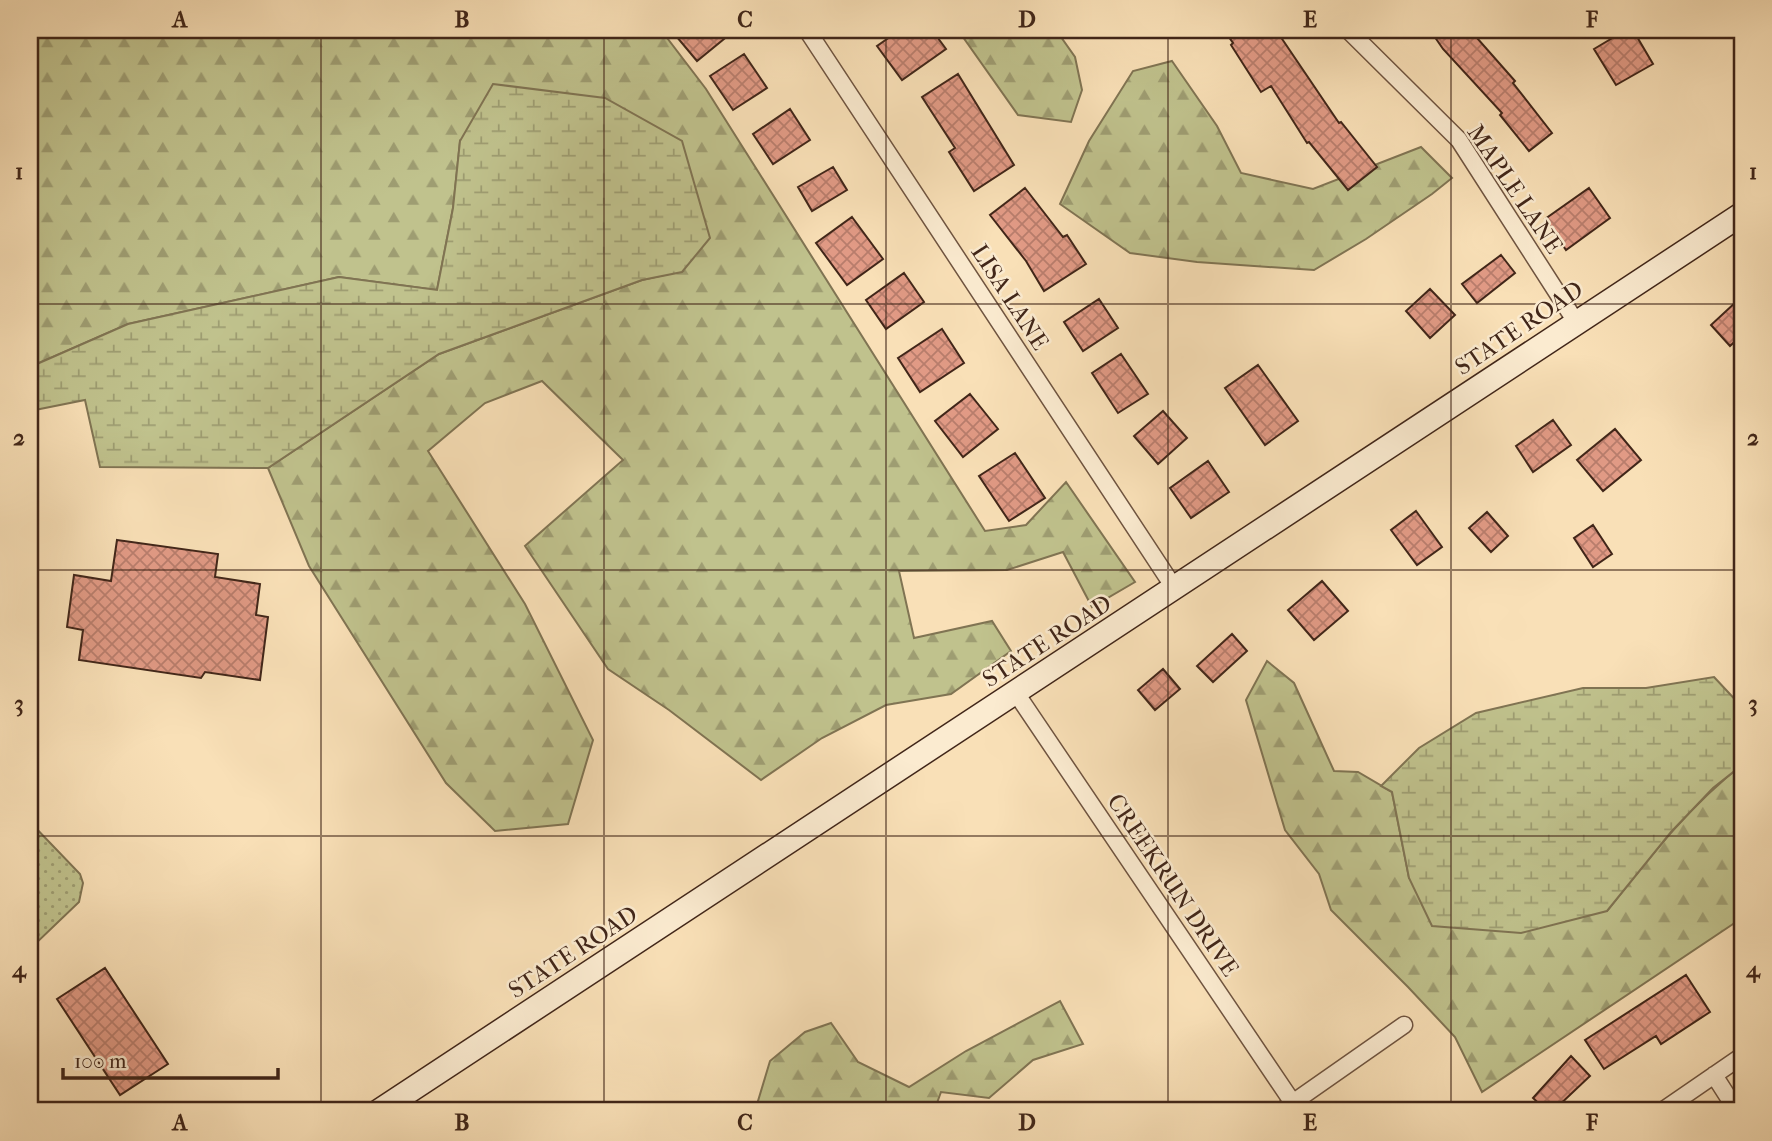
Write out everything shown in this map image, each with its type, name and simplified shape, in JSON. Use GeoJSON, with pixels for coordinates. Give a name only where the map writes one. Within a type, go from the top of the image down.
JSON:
{"type":"FeatureCollection","features":[{"type":"Feature","properties":{"kind":"main road","name":"STATE ROAD"},"geometry":{"type":"LineString","coordinates":[[379,1111],[1742,214]]}},
{"type":"Feature","properties":{"kind":"street","name":"LISA LANE"},"geometry":{"type":"LineString","coordinates":[[807,30],[1175,589]]}},
{"type":"Feature","properties":{"kind":"street","name":"MAPLE LANE"},"geometry":{"type":"LineString","coordinates":[[1348,30],[1459,140],[1576,322]]}},
{"type":"Feature","properties":{"kind":"street","name":"CREEKRUN DRIVE"},"geometry":{"type":"LineString","coordinates":[[1016,693],[1287,1107]]}},
{"type":"Feature","properties":{"kind":"street"},"geometry":{"type":"LineString","coordinates":[[1287,1107],[1404,1024]]}},
{"type":"Feature","properties":{"kind":"street"},"geometry":{"type":"LineString","coordinates":[[1662,1111],[1742,1056]]}},
{"type":"Feature","properties":{"kind":"street"},"geometry":{"type":"LineString","coordinates":[[1714,1075],[1737,1111]]}},
{"type":"Feature","properties":{"kind":"green space"},"geometry":{"type":"Polygon","coordinates":[[[30,30],[661,30],[706,89],[985,531],[1026,525],[1066,482],[1135,582],[1092,607],[1063,552],[1007,570],[899,571],[914,638],[992,621],[1011,651],[951,694],[886,705],[822,738],[761,780],[669,710],[608,669],[525,546],[623,460],[542,381],[485,403],[428,451],[525,604],[593,740],[568,824],[495,831],[446,783],[309,566],[268,468],[439,354],[642,280],[682,271],[460,141],[453,208],[437,290],[339,277],[128,324],[30,367],[30,30]]]}},
{"type":"Feature","properties":{"kind":"green space"},"geometry":{"type":"Polygon","coordinates":[[[958,30],[1056,30],[1075,57],[1082,90],[1071,122],[1018,115],[958,30]]]}},
{"type":"Feature","properties":{"kind":"green space"},"geometry":{"type":"Polygon","coordinates":[[[1172,61],[1217,126],[1241,173],[1313,189],[1421,147],[1452,178],[1366,239],[1314,270],[1197,262],[1130,253],[1060,204],[1089,141],[1133,71],[1172,61]]]}},
{"type":"Feature","properties":{"kind":"green space"},"geometry":{"type":"Polygon","coordinates":[[[493,84],[605,98],[682,141],[710,238],[682,272],[642,280],[439,354],[268,468],[100,467],[85,400],[30,411],[30,367],[128,324],[339,277],[437,290],[453,208],[460,141],[493,84]]]}},
{"type":"Feature","properties":{"kind":"green space"},"geometry":{"type":"Polygon","coordinates":[[[1267,661],[1294,683],[1334,771],[1358,772],[1392,792],[1409,878],[1607,911],[1687,815],[1742,765],[1742,918],[1482,1092],[1455,1037],[1331,910],[1319,874],[1285,830],[1246,700],[1267,661]]]}},
{"type":"Feature","properties":{"kind":"green space"},"geometry":{"type":"Polygon","coordinates":[[[1714,677],[1742,707],[1742,765],[1713,788],[1671,832],[1607,911],[1521,933],[1432,926],[1409,878],[1392,792],[1381,786],[1419,748],[1476,713],[1583,688],[1646,688],[1714,677]]]}},
{"type":"Feature","properties":{"kind":"green space"},"geometry":{"type":"Polygon","coordinates":[[[30,822],[80,874],[83,883],[79,902],[30,949],[30,822]]]}},
{"type":"Feature","properties":{"kind":"green space"},"geometry":{"type":"Polygon","coordinates":[[[1060,1001],[1083,1044],[1033,1060],[989,1098],[941,1092],[934,1111],[755,1111],[770,1061],[805,1032],[831,1023],[858,1062],[909,1087],[966,1051],[1060,1001]]]}},
{"type":"Feature","properties":{"kind":"building"},"geometry":{"type":"Polygon","coordinates":[[[671,30],[735,30],[697,61],[671,30]]]}},
{"type":"Feature","properties":{"kind":"building"},"geometry":{"type":"Polygon","coordinates":[[[900,30],[932,30],[946,49],[902,80],[877,46],[900,30]]]}},
{"type":"Feature","properties":{"kind":"building"},"geometry":{"type":"Polygon","coordinates":[[[1224,30],[1276,30],[1339,123],[1341,122],[1377,167],[1348,190],[1309,142],[1307,143],[1271,86],[1261,92],[1224,30]]]}},
{"type":"Feature","properties":{"kind":"building"},"geometry":{"type":"Polygon","coordinates":[[[1430,30],[1470,30],[1515,81],[1513,83],[1552,133],[1529,151],[1500,115],[1502,113],[1443,49],[1430,30]]]}},
{"type":"Feature","properties":{"kind":"building"},"geometry":{"type":"Polygon","coordinates":[[[1626,30],[1633,30],[1653,64],[1616,85],[1594,49],[1626,30]]]}},
{"type":"Feature","properties":{"kind":"building"},"geometry":{"type":"Polygon","coordinates":[[[744,54],[767,88],[733,110],[710,76],[744,54]]]}},
{"type":"Feature","properties":{"kind":"building"},"geometry":{"type":"Polygon","coordinates":[[[958,74],[1014,165],[974,191],[949,152],[955,148],[922,97],[958,74]]]}},
{"type":"Feature","properties":{"kind":"building"},"geometry":{"type":"Polygon","coordinates":[[[790,109],[810,140],[773,164],[753,134],[790,109]]]}},
{"type":"Feature","properties":{"kind":"building"},"geometry":{"type":"Polygon","coordinates":[[[833,167],[847,190],[812,211],[798,187],[833,167]]]}},
{"type":"Feature","properties":{"kind":"building"},"geometry":{"type":"Polygon","coordinates":[[[1025,188],[1063,237],[1067,235],[1086,264],[1044,291],[1026,261],[990,215],[1025,188]]]}},
{"type":"Feature","properties":{"kind":"building"},"geometry":{"type":"Polygon","coordinates":[[[1589,188],[1610,218],[1566,250],[1545,219],[1589,188]]]}},
{"type":"Feature","properties":{"kind":"building"},"geometry":{"type":"Polygon","coordinates":[[[852,217],[883,259],[847,285],[816,243],[852,217]]]}},
{"type":"Feature","properties":{"kind":"building"},"geometry":{"type":"Polygon","coordinates":[[[1501,255],[1515,273],[1477,303],[1462,284],[1501,255]]]}},
{"type":"Feature","properties":{"kind":"building"},"geometry":{"type":"Polygon","coordinates":[[[904,273],[924,302],[886,329],[866,300],[904,273]]]}},
{"type":"Feature","properties":{"kind":"building"},"geometry":{"type":"Polygon","coordinates":[[[1430,289],[1455,315],[1430,338],[1406,311],[1430,289]]]}},
{"type":"Feature","properties":{"kind":"building"},"geometry":{"type":"Polygon","coordinates":[[[1099,299],[1118,328],[1083,351],[1064,322],[1099,299]]]}},
{"type":"Feature","properties":{"kind":"building"},"geometry":{"type":"Polygon","coordinates":[[[1737,301],[1742,307],[1742,335],[1730,346],[1711,325],[1737,301]]]}},
{"type":"Feature","properties":{"kind":"building"},"geometry":{"type":"Polygon","coordinates":[[[942,329],[964,363],[920,392],[898,358],[942,329]]]}},
{"type":"Feature","properties":{"kind":"building"},"geometry":{"type":"Polygon","coordinates":[[[1121,354],[1148,394],[1118,413],[1092,373],[1121,354]]]}},
{"type":"Feature","properties":{"kind":"building"},"geometry":{"type":"Polygon","coordinates":[[[1258,365],[1298,421],[1265,445],[1225,388],[1258,365]]]}},
{"type":"Feature","properties":{"kind":"building"},"geometry":{"type":"Polygon","coordinates":[[[970,394],[998,429],[963,457],[935,421],[970,394]]]}},
{"type":"Feature","properties":{"kind":"building"},"geometry":{"type":"Polygon","coordinates":[[[1163,411],[1187,438],[1158,464],[1134,436],[1163,411]]]}},
{"type":"Feature","properties":{"kind":"building"},"geometry":{"type":"Polygon","coordinates":[[[1553,420],[1571,445],[1533,472],[1516,446],[1553,420]]]}},
{"type":"Feature","properties":{"kind":"building"},"geometry":{"type":"Polygon","coordinates":[[[1615,429],[1641,460],[1603,491],[1577,460],[1615,429]]]}},
{"type":"Feature","properties":{"kind":"building"},"geometry":{"type":"Polygon","coordinates":[[[1015,453],[1045,498],[1009,521],[979,476],[1015,453]]]}},
{"type":"Feature","properties":{"kind":"building"},"geometry":{"type":"Polygon","coordinates":[[[1208,461],[1229,492],[1191,518],[1170,488],[1208,461]]]}},
{"type":"Feature","properties":{"kind":"building"},"geometry":{"type":"Polygon","coordinates":[[[1416,511],[1442,547],[1417,565],[1391,530],[1416,511]]]}},
{"type":"Feature","properties":{"kind":"building"},"geometry":{"type":"Polygon","coordinates":[[[1487,512],[1508,536],[1491,552],[1469,528],[1487,512]]]}},
{"type":"Feature","properties":{"kind":"building"},"geometry":{"type":"Polygon","coordinates":[[[1593,525],[1612,554],[1593,567],[1574,538],[1593,525]]]}},
{"type":"Feature","properties":{"kind":"building"},"geometry":{"type":"Polygon","coordinates":[[[117,540],[218,554],[215,577],[260,584],[256,615],[268,617],[260,680],[205,672],[201,678],[79,660],[83,630],[67,627],[74,575],[111,581],[117,540]]]}},
{"type":"Feature","properties":{"kind":"building"},"geometry":{"type":"Polygon","coordinates":[[[1322,581],[1348,611],[1314,640],[1288,610],[1322,581]]]}},
{"type":"Feature","properties":{"kind":"building"},"geometry":{"type":"Polygon","coordinates":[[[1232,634],[1247,651],[1213,682],[1197,666],[1232,634]]]}},
{"type":"Feature","properties":{"kind":"building"},"geometry":{"type":"Polygon","coordinates":[[[1163,669],[1180,689],[1155,710],[1138,690],[1163,669]]]}},
{"type":"Feature","properties":{"kind":"building"},"geometry":{"type":"Polygon","coordinates":[[[105,968],[168,1064],[120,1095],[57,999],[105,968]]]}},
{"type":"Feature","properties":{"kind":"building"},"geometry":{"type":"Polygon","coordinates":[[[1686,975],[1710,1012],[1661,1044],[1656,1036],[1604,1069],[1585,1040],[1686,975]]]}},
{"type":"Feature","properties":{"kind":"building"},"geometry":{"type":"Polygon","coordinates":[[[1571,1056],[1590,1076],[1553,1111],[1547,1111],[1533,1098],[1571,1056]]]}}]}
